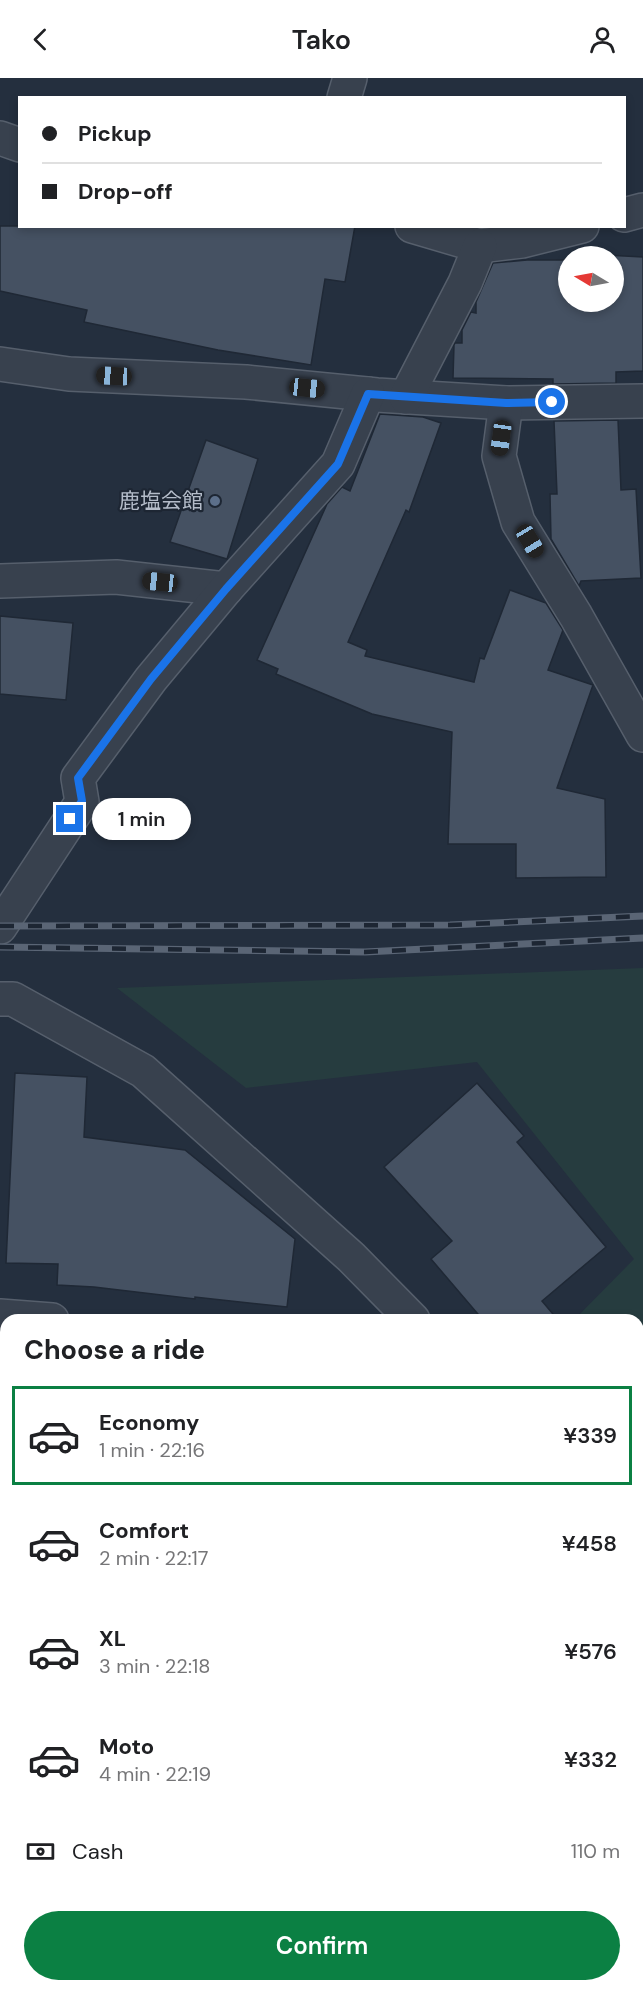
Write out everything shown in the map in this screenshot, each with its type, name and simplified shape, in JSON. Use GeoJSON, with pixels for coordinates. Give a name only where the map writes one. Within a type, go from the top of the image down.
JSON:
{"type":"FeatureCollection","features":[{"type":"Feature","properties":{"kind":"street"},"geometry":{"type":"LineString","coordinates":[[345,96],[350,78]]}},
{"type":"Feature","properties":{"kind":"street"},"geometry":{"type":"LineString","coordinates":[[0,138],[18,144]]}},
{"type":"Feature","properties":{"kind":"street"},"geometry":{"type":"LineString","coordinates":[[626,214],[643,210]]}},
{"type":"Feature","properties":{"kind":"street"},"geometry":{"type":"LineString","coordinates":[[419,228],[480,246],[522,241],[574,228]]}},
{"type":"Feature","properties":{"kind":"street"},"geometry":{"type":"LineString","coordinates":[[406,397],[465,283],[480,246]]}},
{"type":"Feature","properties":{"kind":"street"},"geometry":{"type":"LineString","coordinates":[[0,364],[69,374],[246,382],[368,394],[506,403],[643,401]]}},
{"type":"Feature","properties":{"kind":"street"},"geometry":{"type":"LineString","coordinates":[[0,927],[82,801],[78,778],[151,679],[226,589],[338,464],[368,394]]}},
{"type":"Feature","properties":{"kind":"street"},"geometry":{"type":"LineString","coordinates":[[506,403],[499,456],[518,522],[576,616],[643,735]]}},
{"type":"Feature","properties":{"kind":"street"},"geometry":{"type":"LineString","coordinates":[[0,581],[116,577],[226,589]]}},
{"type":"Feature","properties":{"kind":"street"},"geometry":{"type":"LineString","coordinates":[[0,999],[13,999],[143,1071],[351,1257],[407,1314]]}},
{"type":"Feature","properties":{"kind":"green space"},"geometry":{"type":"Polygon","coordinates":[[[643,968],[643,1314],[580,1314],[634,1259],[477,1062],[246,1088],[117,988],[643,968]]]}},
{"type":"Feature","properties":{"kind":"building"},"geometry":{"type":"Polygon","coordinates":[[[0,226],[18,226],[18,228],[355,228],[345,282],[325,279],[311,365],[218,350],[84,322],[87,310],[0,291],[0,226]]]}},
{"type":"Feature","properties":{"kind":"building"},"geometry":{"type":"Polygon","coordinates":[[[624,256],[643,257],[643,371],[616,372],[616,383],[553,384],[553,379],[453,378],[454,345],[462,343],[462,330],[471,312],[476,313],[476,302],[493,263],[558,260],[558,312],[624,312],[624,256]]]}},
{"type":"Feature","properties":{"kind":"building"},"geometry":{"type":"Polygon","coordinates":[[[380,414],[423,417],[441,423],[409,512],[406,510],[348,642],[367,650],[365,656],[474,682],[480,658],[484,659],[510,590],[546,603],[563,630],[548,670],[593,685],[557,788],[605,799],[606,877],[516,878],[516,844],[448,844],[452,732],[372,714],[276,674],[278,669],[257,660],[327,504],[342,487],[350,491],[380,414]]]}},
{"type":"Feature","properties":{"kind":"building"},"geometry":{"type":"Polygon","coordinates":[[[618,420],[621,490],[636,489],[641,578],[581,581],[579,586],[551,539],[550,494],[557,494],[554,421],[618,420]]]}},
{"type":"Feature","properties":{"kind":"building","name":"鹿塩会館"},"geometry":{"type":"Polygon","coordinates":[[[206,440],[258,459],[227,559],[170,542],[206,440]]]}},
{"type":"Feature","properties":{"kind":"building"},"geometry":{"type":"Polygon","coordinates":[[[0,616],[73,623],[66,700],[0,694],[0,616]]]}},
{"type":"Feature","properties":{"kind":"building"},"geometry":{"type":"Polygon","coordinates":[[[15,1073],[87,1077],[84,1137],[185,1150],[295,1239],[287,1307],[57,1285],[58,1264],[6,1263],[15,1073]]]}},
{"type":"Feature","properties":{"kind":"building"},"geometry":{"type":"Polygon","coordinates":[[[477,1083],[524,1136],[517,1142],[606,1247],[542,1301],[553,1314],[478,1314],[431,1259],[452,1241],[384,1167],[477,1083]]]}},
{"type":"Feature","properties":{"kind":"railway"},"geometry":{"type":"LineString","coordinates":[[0,926],[450,925],[643,916]]}},
{"type":"Feature","properties":{"kind":"railway"},"geometry":{"type":"LineString","coordinates":[[0,947],[365,952],[643,938]]}},
{"type":"Feature","properties":{"kind":"place","name":"鹿塩会館"},"geometry":{"type":"Point","coordinates":[215,501]}},
{"type":"Feature","properties":{"kind":"route"},"geometry":{"type":"LineString","coordinates":[[70,819],[82,801],[78,778],[151,679],[226,589],[338,464],[368,394],[506,403],[552,402]]}}]}
